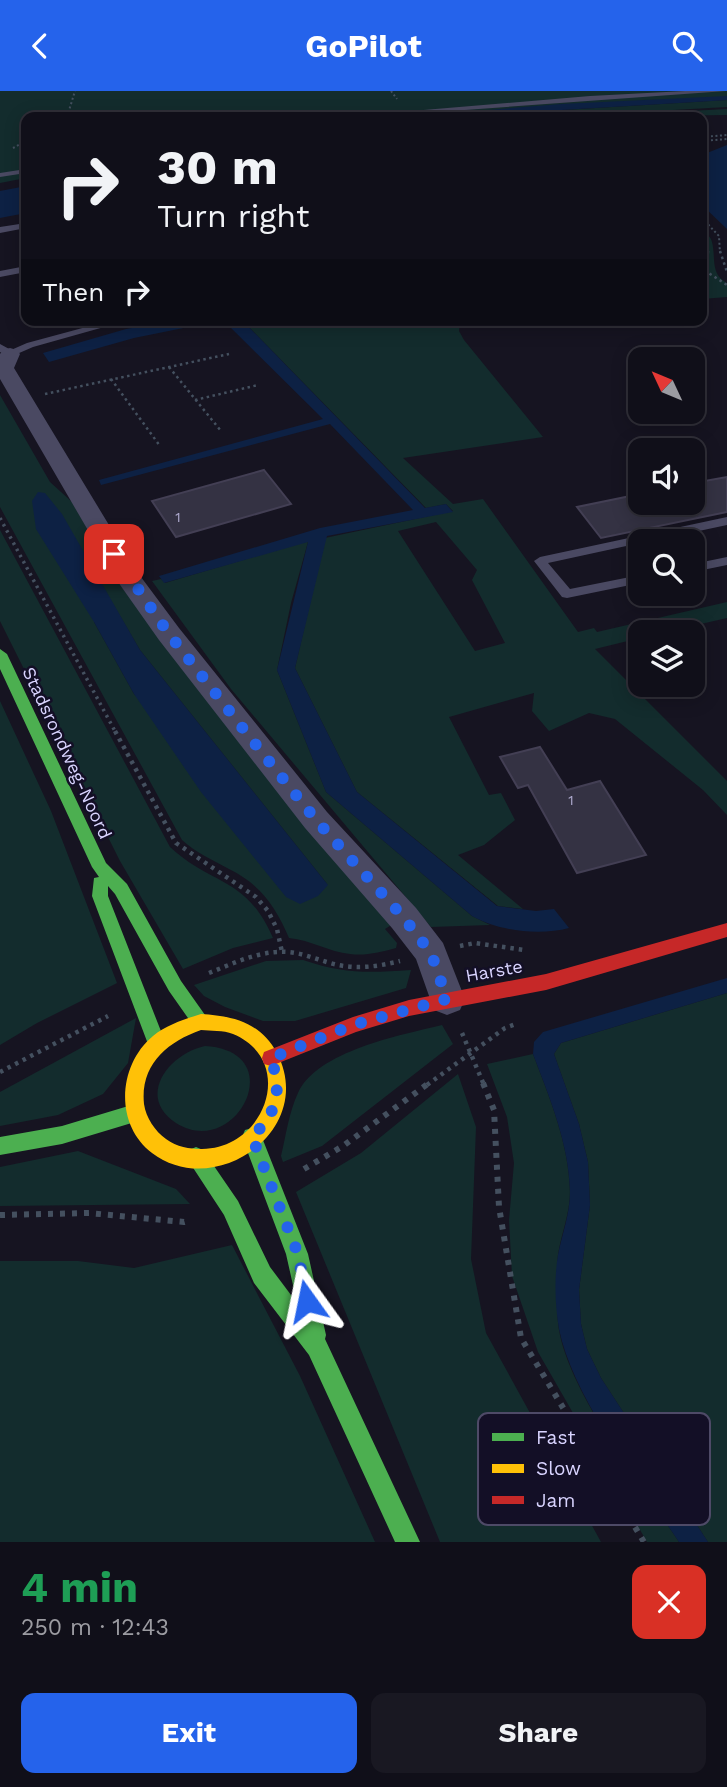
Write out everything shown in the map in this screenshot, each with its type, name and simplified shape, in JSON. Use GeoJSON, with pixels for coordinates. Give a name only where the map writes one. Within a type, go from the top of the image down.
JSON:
{"type":"FeatureCollection","features":[{"type":"Feature","properties":{"kind":"main road","name":"Stadsrondweg-Noord"},"geometry":{"type":"LineString","coordinates":[[0,654],[100,867],[121,890],[175,986],[201,1022]]}},
{"type":"Feature","properties":{"kind":"main road","name":"Stadsrondweg-Noord"},"geometry":{"type":"LineString","coordinates":[[100,867],[100,896],[157,1044]]}},
{"type":"Feature","properties":{"kind":"main road","name":"Harste"},"geometry":{"type":"LineString","coordinates":[[271,1058],[353,1025],[447,999],[545,982],[727,930]]}},
{"type":"Feature","properties":{"kind":"main road"},"geometry":{"type":"LineString","coordinates":[[201,1022],[239,1027],[251,1034],[271,1058],[277,1078],[275,1108],[252,1137],[220,1156],[196,1157],[177,1154],[159,1146],[145,1132],[135,1113],[132,1096],[135,1078],[143,1060],[157,1044],[178,1030],[201,1022]]}},
{"type":"Feature","properties":{"kind":"main road"},"geometry":{"type":"LineString","coordinates":[[0,1146],[62,1135],[135,1113]]}},
{"type":"Feature","properties":{"kind":"main road"},"geometry":{"type":"LineString","coordinates":[[252,1137],[298,1254],[317,1347]]}},
{"type":"Feature","properties":{"kind":"main road"},"geometry":{"type":"LineString","coordinates":[[196,1157],[231,1208],[262,1275],[317,1347],[408,1542]]}},
{"type":"Feature","properties":{"kind":"street"},"geometry":{"type":"LineString","coordinates":[[5,351],[4,368],[127,576],[316,820],[404,918],[431,953],[447,999]]}},
{"type":"Feature","properties":{"kind":"lane"},"geometry":{"type":"LineString","coordinates":[[409,112],[723,91]]}},
{"type":"Feature","properties":{"kind":"lane"},"geometry":{"type":"LineString","coordinates":[[0,175],[21,172]]}},
{"type":"Feature","properties":{"kind":"lane"},"geometry":{"type":"LineString","coordinates":[[0,230],[21,227]]}},
{"type":"Feature","properties":{"kind":"lane"},"geometry":{"type":"LineString","coordinates":[[0,274],[21,270]]}},
{"type":"Feature","properties":{"kind":"lane"},"geometry":{"type":"LineString","coordinates":[[5,351],[101,326]]}},
{"type":"Feature","properties":{"kind":"lane"},"geometry":{"type":"LineString","coordinates":[[690,529],[727,521]]}},
{"type":"Feature","properties":{"kind":"lane"},"geometry":{"type":"LineString","coordinates":[[628,542],[540,561],[567,594],[628,581]]}},
{"type":"Feature","properties":{"kind":"lane"},"geometry":{"type":"LineString","coordinates":[[705,566],[727,561]]}},
{"type":"Feature","properties":{"kind":"path"},"geometry":{"type":"LineString","coordinates":[[69,112],[75,91]]}},
{"type":"Feature","properties":{"kind":"path"},"geometry":{"type":"LineString","coordinates":[[707,137],[727,137]]}},
{"type":"Feature","properties":{"kind":"path"},"geometry":{"type":"LineString","coordinates":[[707,140],[727,137]]}},
{"type":"Feature","properties":{"kind":"path"},"geometry":{"type":"LineString","coordinates":[[13,148],[21,144]]}},
{"type":"Feature","properties":{"kind":"path"},"geometry":{"type":"LineString","coordinates":[[707,223],[719,236],[720,254],[727,272]]}},
{"type":"Feature","properties":{"kind":"path"},"geometry":{"type":"LineString","coordinates":[[707,249],[707,272],[727,285]]}},
{"type":"Feature","properties":{"kind":"path"},"geometry":{"type":"LineString","coordinates":[[23,398],[229,354]]}},
{"type":"Feature","properties":{"kind":"path"},"geometry":{"type":"LineString","coordinates":[[169,367],[220,431]]}},
{"type":"Feature","properties":{"kind":"path"},"geometry":{"type":"LineString","coordinates":[[111,379],[160,446]]}},
{"type":"Feature","properties":{"kind":"path"},"geometry":{"type":"LineString","coordinates":[[195,400],[258,385]]}},
{"type":"Feature","properties":{"kind":"path"},"geometry":{"type":"LineString","coordinates":[[0,518],[176,843],[187,853],[240,882],[258,898],[270,912],[281,937],[282,951],[301,953],[339,966],[358,968],[374,967],[431,953]]}},
{"type":"Feature","properties":{"kind":"path"},"geometry":{"type":"LineString","coordinates":[[471,1053],[494,1110],[499,1207],[521,1338],[566,1413]]}},
{"type":"Feature","properties":{"kind":"path"},"geometry":{"type":"LineString","coordinates":[[634,1525],[644,1542]]}},
{"type":"Feature","properties":{"kind":"green space"},"geometry":{"type":"Polygon","coordinates":[[[0,91],[727,91],[727,98],[503,112],[21,112],[21,179],[0,183],[0,91]]]}},
{"type":"Feature","properties":{"kind":"green space"},"geometry":{"type":"Polygon","coordinates":[[[727,100],[727,107],[638,112],[529,112],[727,100]]]}},
{"type":"Feature","properties":{"kind":"green space"},"geometry":{"type":"Polygon","coordinates":[[[727,109],[727,115],[707,115],[707,112],[671,112],[727,109]]]}},
{"type":"Feature","properties":{"kind":"green space"},"geometry":{"type":"Polygon","coordinates":[[[707,235],[711,240],[718,275],[727,283],[727,297],[707,299],[707,235]]]}},
{"type":"Feature","properties":{"kind":"green space"},"geometry":{"type":"Polygon","coordinates":[[[248,326],[459,326],[464,340],[543,437],[403,458],[453,504],[483,499],[578,632],[594,628],[597,632],[628,625],[628,641],[595,649],[628,682],[628,697],[643,697],[727,781],[727,815],[703,790],[615,719],[589,713],[549,731],[532,711],[534,693],[449,717],[489,795],[501,793],[515,820],[484,845],[458,855],[523,909],[498,906],[357,792],[295,668],[325,538],[453,511],[446,504],[426,508],[248,326]],[[436,522],[398,531],[475,651],[505,643],[472,580],[477,570],[436,522]]]}},
{"type":"Feature","properties":{"kind":"green space"},"geometry":{"type":"Polygon","coordinates":[[[0,395],[50,482],[72,502],[116,579],[159,637],[393,924],[385,929],[397,943],[396,948],[368,954],[350,954],[289,938],[279,916],[258,889],[182,840],[0,507],[0,395]],[[110,599],[94,622],[134,694],[328,885],[140,650],[110,599]]]}},
{"type":"Feature","properties":{"kind":"green space"},"geometry":{"type":"Polygon","coordinates":[[[0,530],[170,847],[185,860],[240,892],[263,918],[273,938],[233,948],[183,969],[120,861],[0,621],[0,530]]]}},
{"type":"Feature","properties":{"kind":"green space"},"geometry":{"type":"Polygon","coordinates":[[[308,542],[291,603],[277,670],[326,792],[472,916],[490,925],[431,927],[231,689],[152,581],[161,579],[165,583],[308,542]]]}},
{"type":"Feature","properties":{"kind":"green space"},"geometry":{"type":"Polygon","coordinates":[[[727,602],[727,618],[705,623],[705,620],[649,620],[727,602]]]}},
{"type":"Feature","properties":{"kind":"green space"},"geometry":{"type":"Polygon","coordinates":[[[0,701],[51,811],[117,983],[37,1023],[0,1045],[0,701]]]}},
{"type":"Feature","properties":{"kind":"green space"},"geometry":{"type":"Polygon","coordinates":[[[303,960],[331,968],[356,971],[411,970],[406,988],[295,1021],[263,1021],[225,1007],[204,996],[194,985],[266,961],[303,960]]]}},
{"type":"Feature","properties":{"kind":"green space"},"geometry":{"type":"Polygon","coordinates":[[[727,993],[727,1542],[708,1542],[697,1525],[710,1525],[710,1413],[624,1413],[601,1378],[587,1349],[581,1324],[579,1290],[590,1205],[588,1162],[579,1124],[554,1054],[561,1043],[727,993]]]}},
{"type":"Feature","properties":{"kind":"green space"},"geometry":{"type":"Polygon","coordinates":[[[136,1018],[128,1063],[103,1094],[58,1115],[0,1126],[0,1092],[136,1018]]]}},
{"type":"Feature","properties":{"kind":"green space"},"geometry":{"type":"Polygon","coordinates":[[[442,1025],[453,1044],[322,1146],[283,1162],[281,1156],[292,1108],[308,1078],[323,1066],[362,1047],[442,1025]]]}},
{"type":"Feature","properties":{"kind":"green space"},"geometry":{"type":"Polygon","coordinates":[[[205,1046],[231,1052],[246,1065],[250,1083],[246,1101],[234,1117],[218,1128],[198,1131],[176,1123],[164,1113],[158,1101],[158,1089],[169,1067],[191,1051],[205,1046]]]}},
{"type":"Feature","properties":{"kind":"green space"},"geometry":{"type":"Polygon","coordinates":[[[533,1054],[558,1122],[570,1192],[558,1255],[559,1330],[577,1382],[594,1413],[573,1413],[538,1352],[512,1276],[509,1220],[514,1163],[507,1117],[487,1064],[533,1054]]]}},
{"type":"Feature","properties":{"kind":"green space"},"geometry":{"type":"Polygon","coordinates":[[[458,1074],[476,1127],[471,1259],[486,1333],[530,1413],[478,1413],[478,1525],[592,1525],[601,1542],[440,1542],[296,1192],[361,1153],[458,1074]]]}},
{"type":"Feature","properties":{"kind":"green space"},"geometry":{"type":"Polygon","coordinates":[[[78,1151],[176,1189],[190,1204],[0,1206],[0,1167],[78,1151]]]}},
{"type":"Feature","properties":{"kind":"green space"},"geometry":{"type":"Polygon","coordinates":[[[232,1245],[300,1376],[375,1542],[0,1542],[0,1261],[78,1261],[134,1268],[232,1245]]]}},
{"type":"Feature","properties":{"kind":"green space"},"geometry":{"type":"Polygon","coordinates":[[[637,1525],[667,1525],[679,1542],[647,1542],[637,1525]]]}},
{"type":"Feature","properties":{"kind":"water"},"geometry":{"type":"Polygon","coordinates":[[[727,96],[727,100],[712,101],[529,112],[463,112],[727,96]]]}},
{"type":"Feature","properties":{"kind":"water"},"geometry":{"type":"Polygon","coordinates":[[[727,145],[727,229],[707,210],[707,153],[727,145]]]}},
{"type":"Feature","properties":{"kind":"water"},"geometry":{"type":"Polygon","coordinates":[[[21,187],[21,214],[0,218],[0,191],[21,187]]]}},
{"type":"Feature","properties":{"kind":"water"},"geometry":{"type":"Polygon","coordinates":[[[144,326],[193,326],[134,338],[49,362],[43,353],[144,326]]]}},
{"type":"Feature","properties":{"kind":"water"},"geometry":{"type":"Polygon","coordinates":[[[229,326],[248,326],[425,508],[446,504],[453,512],[327,536],[295,668],[357,792],[497,906],[536,911],[554,909],[569,928],[545,932],[519,931],[472,916],[326,792],[277,670],[308,542],[164,583],[159,576],[320,528],[413,510],[330,424],[101,485],[99,480],[323,419],[229,326]]]}},
{"type":"Feature","properties":{"kind":"water"},"geometry":{"type":"Polygon","coordinates":[[[38,492],[45,493],[62,514],[140,650],[328,885],[318,896],[300,904],[286,897],[201,792],[134,694],[94,622],[36,529],[32,501],[38,492]]]}},
{"type":"Feature","properties":{"kind":"water"},"geometry":{"type":"Polygon","coordinates":[[[727,978],[727,993],[561,1043],[554,1054],[579,1124],[588,1162],[590,1205],[579,1290],[581,1324],[587,1349],[601,1378],[624,1413],[594,1413],[578,1383],[559,1329],[556,1302],[558,1255],[570,1192],[558,1122],[533,1054],[534,1042],[543,1032],[727,978]]]}},
{"type":"Feature","properties":{"kind":"water"},"geometry":{"type":"Polygon","coordinates":[[[667,1525],[697,1525],[708,1542],[679,1542],[667,1525]]]}},
{"type":"Feature","properties":{"kind":"building"},"geometry":{"type":"Polygon","coordinates":[[[264,470],[291,504],[176,537],[152,501],[264,470]]]}},
{"type":"Feature","properties":{"kind":"building"},"geometry":{"type":"Polygon","coordinates":[[[727,477],[727,512],[645,529],[628,529],[628,532],[601,538],[577,507],[628,496],[628,515],[705,515],[705,481],[727,477]]]}},
{"type":"Feature","properties":{"kind":"building"},"geometry":{"type":"Polygon","coordinates":[[[540,747],[567,790],[600,781],[646,855],[577,873],[528,785],[518,788],[500,757],[540,747]]]}},
{"type":"Feature","properties":{"kind":"traffic: fast"},"geometry":{"type":"LineString","coordinates":[[0,654],[100,867],[121,889],[175,986],[201,1022]]}},
{"type":"Feature","properties":{"kind":"traffic: fast"},"geometry":{"type":"LineString","coordinates":[[100,883],[100,896],[157,1044]]}},
{"type":"Feature","properties":{"kind":"traffic: fast"},"geometry":{"type":"LineString","coordinates":[[0,1146],[62,1135],[135,1113]]}},
{"type":"Feature","properties":{"kind":"traffic: fast"},"geometry":{"type":"LineString","coordinates":[[252,1137],[297,1254],[315,1335]]}},
{"type":"Feature","properties":{"kind":"traffic: fast"},"geometry":{"type":"LineString","coordinates":[[196,1157],[231,1208],[262,1275],[317,1347],[408,1542]]}},
{"type":"Feature","properties":{"kind":"traffic: slow"},"geometry":{"type":"LineString","coordinates":[[201,1022],[233,1025],[258,1041],[266,1051],[276,1075],[277,1101],[273,1113],[253,1139],[223,1155],[190,1158],[159,1146],[148,1135],[135,1109],[135,1081],[147,1054],[158,1043],[201,1022]]}},
{"type":"Feature","properties":{"kind":"traffic: jam"},"geometry":{"type":"LineString","coordinates":[[271,1058],[353,1025],[409,1008],[546,982],[727,930]]}},
{"type":"Feature","properties":{"kind":"route"},"geometry":{"type":"LineString","coordinates":[[114,554],[169,634],[252,740],[316,820],[404,918],[431,953],[447,999],[353,1025],[271,1058],[277,1078],[275,1108],[252,1137],[298,1254],[307,1301]]}}]}
